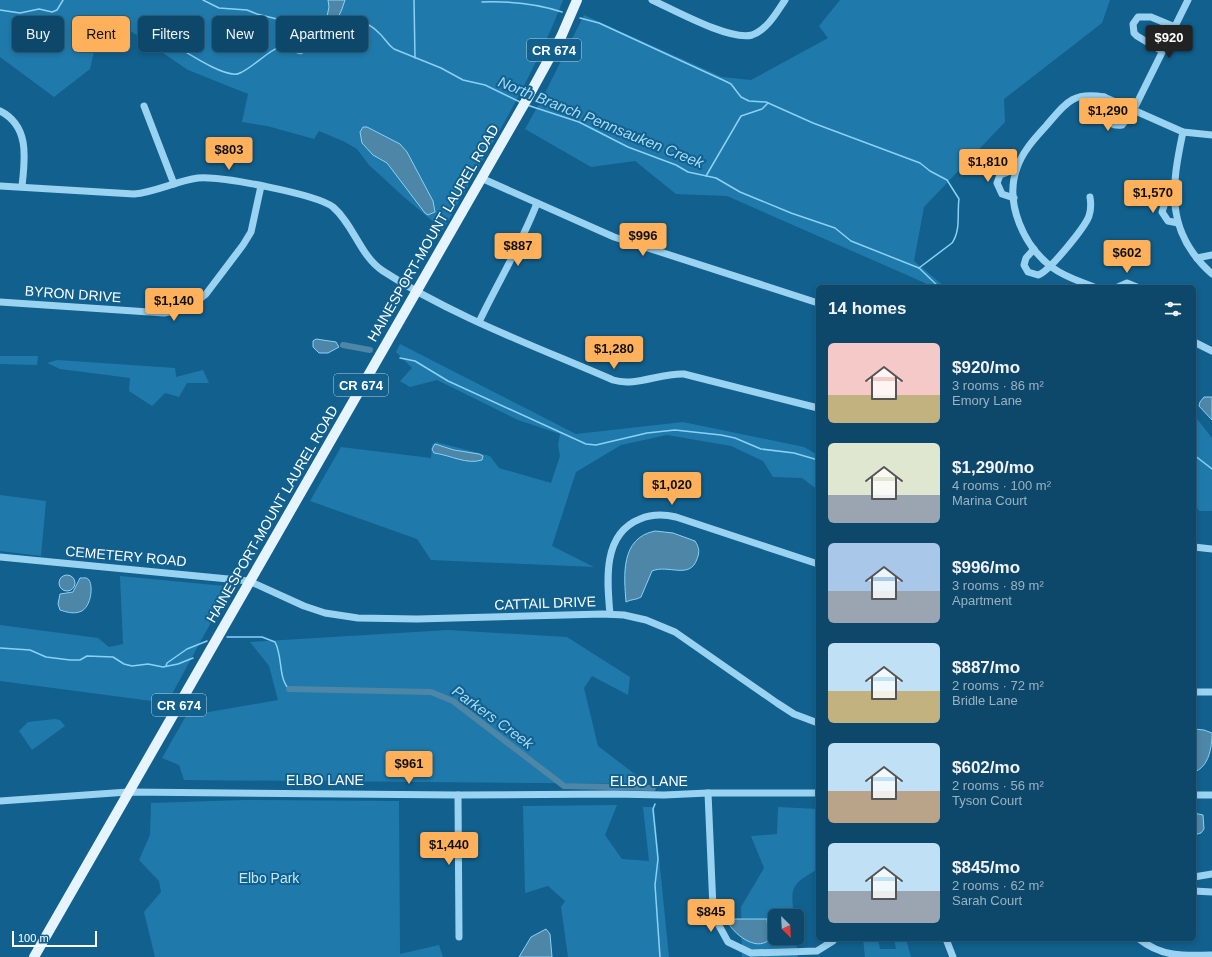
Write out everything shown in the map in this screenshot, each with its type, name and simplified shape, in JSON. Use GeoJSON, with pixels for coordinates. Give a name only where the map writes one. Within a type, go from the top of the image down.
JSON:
{"type":"FeatureCollection","features":[{"type":"Feature","properties":{"kind":"main road","name":"HAINESPORT-MOUNT LAUREL ROAD"},"geometry":{"type":"LineString","coordinates":[[34,957],[249,580],[522,108],[561,37],[577,0]]}},
{"type":"Feature","properties":{"kind":"street"},"geometry":{"type":"LineString","coordinates":[[652,0],[722,31],[745,36],[753,35],[765,26],[785,0]]}},
{"type":"Feature","properties":{"kind":"street"},"geometry":{"type":"LineString","coordinates":[[1104,98],[1103,113],[1108,122],[1117,126],[1126,122],[1133,111],[1188,0]]}},
{"type":"Feature","properties":{"kind":"street"},"geometry":{"type":"LineString","coordinates":[[1162,51],[1136,36],[1134,33],[1133,24],[1138,17],[1147,16],[1175,27]]}},
{"type":"Feature","properties":{"kind":"street"},"geometry":{"type":"LineString","coordinates":[[1088,285],[1075,281],[1051,266],[1034,249],[1020,224],[1013,186],[1016,169],[1028,147],[1064,105],[1070,100],[1084,96],[1104,98],[1183,132],[1212,135]]}},
{"type":"Feature","properties":{"kind":"street"},"geometry":{"type":"LineString","coordinates":[[144,106],[174,184]]}},
{"type":"Feature","properties":{"kind":"street"},"geometry":{"type":"LineString","coordinates":[[0,111],[14,123],[24,143],[25,157],[22,186]]}},
{"type":"Feature","properties":{"kind":"street"},"geometry":{"type":"LineString","coordinates":[[1183,132],[1176,166],[1174,192],[1178,222],[1186,242],[1197,258],[1212,274]]}},
{"type":"Feature","properties":{"kind":"street"},"geometry":{"type":"LineString","coordinates":[[1014,198],[1002,194],[997,184],[1000,176],[1016,169]]}},
{"type":"Feature","properties":{"kind":"street"},"geometry":{"type":"LineString","coordinates":[[0,186],[22,186],[105,194],[134,194],[206,178],[261,186],[308,196],[325,202],[345,219],[364,251],[382,270],[416,290],[479,322],[620,382],[673,374],[684,374],[816,407]]}},
{"type":"Feature","properties":{"kind":"street"},"geometry":{"type":"LineString","coordinates":[[481,178],[614,237],[816,302]]}},
{"type":"Feature","properties":{"kind":"street","name":"BYRON DRIVE"},"geometry":{"type":"LineString","coordinates":[[0,302],[164,313],[187,309],[206,294],[243,245],[253,224],[261,186]]}},
{"type":"Feature","properties":{"kind":"street"},"geometry":{"type":"LineString","coordinates":[[1174,192],[1165,203],[1162,212],[1168,221],[1178,222]]}},
{"type":"Feature","properties":{"kind":"street"},"geometry":{"type":"LineString","coordinates":[[1034,249],[1024,261],[1025,269],[1028,272],[1038,275],[1051,266],[1086,221],[1090,211],[1090,197]]}},
{"type":"Feature","properties":{"kind":"street"},"geometry":{"type":"LineString","coordinates":[[479,322],[499,281],[523,239],[537,203]]}},
{"type":"Feature","properties":{"kind":"street"},"geometry":{"type":"LineString","coordinates":[[1197,258],[1212,255]]}},
{"type":"Feature","properties":{"kind":"street"},"geometry":{"type":"LineString","coordinates":[[1122,285],[1127,283],[1132,285]]}},
{"type":"Feature","properties":{"kind":"street"},"geometry":{"type":"LineString","coordinates":[[1196,343],[1212,351]]}},
{"type":"Feature","properties":{"kind":"street"},"geometry":{"type":"LineString","coordinates":[[610,614],[608,571],[612,549],[623,530],[636,521],[651,516],[659,515],[676,517],[816,563]]}},
{"type":"Feature","properties":{"kind":"street"},"geometry":{"type":"LineString","coordinates":[[1196,547],[1212,549]]}},
{"type":"Feature","properties":{"kind":"street","name":"CEMETERY ROAD"},"geometry":{"type":"LineString","coordinates":[[0,558],[249,580]]}},
{"type":"Feature","properties":{"kind":"street","name":"CATTAIL DRIVE"},"geometry":{"type":"LineString","coordinates":[[249,580],[304,606],[325,613],[358,618],[417,619],[610,614],[646,620],[675,632],[786,709],[816,722]]}},
{"type":"Feature","properties":{"kind":"street"},"geometry":{"type":"LineString","coordinates":[[1196,692],[1212,692]]}},
{"type":"Feature","properties":{"kind":"street","name":"ELBO LANE"},"geometry":{"type":"LineString","coordinates":[[0,801],[128,792],[458,795],[614,794],[664,796],[708,793],[816,793]]}},
{"type":"Feature","properties":{"kind":"street"},"geometry":{"type":"LineString","coordinates":[[708,793],[713,908],[716,920],[728,942],[751,953],[817,951],[833,941]]}},
{"type":"Feature","properties":{"kind":"street"},"geometry":{"type":"LineString","coordinates":[[458,795],[459,937]]}},
{"type":"Feature","properties":{"kind":"street"},"geometry":{"type":"LineString","coordinates":[[1196,795],[1212,795]]}},
{"type":"Feature","properties":{"kind":"street"},"geometry":{"type":"LineString","coordinates":[[1196,877],[1212,874]]}},
{"type":"Feature","properties":{"kind":"street"},"geometry":{"type":"LineString","coordinates":[[1196,892],[1212,892]]}},
{"type":"Feature","properties":{"kind":"street"},"geometry":{"type":"LineString","coordinates":[[947,941],[953,957]]}},
{"type":"Feature","properties":{"kind":"street"},"geometry":{"type":"LineString","coordinates":[[1141,941],[1155,952],[1166,955],[1212,955]]}},
{"type":"Feature","properties":{"kind":"green space"},"geometry":{"type":"Polygon","coordinates":[[[0,0],[563,0],[551,30],[522,89],[443,230],[369,165],[357,149],[319,131],[314,139],[267,126],[242,122],[248,94],[188,70],[161,52],[204,52],[204,16],[138,16],[138,36],[130,32],[130,16],[72,16],[72,52],[94,52],[90,69],[54,97],[0,57],[0,0]]]}},
{"type":"Feature","properties":{"kind":"green space"},"geometry":{"type":"Polygon","coordinates":[[[840,0],[1110,0],[1102,23],[1004,99],[1005,122],[924,207],[914,261],[943,285],[926,285],[925,283],[727,196],[676,194],[635,161],[591,167],[525,129],[544,95],[584,15],[722,77],[751,80],[828,38],[819,26],[840,0]]]}},
{"type":"Feature","properties":{"kind":"green space"},"geometry":{"type":"Polygon","coordinates":[[[400,344],[576,434],[683,422],[804,447],[816,454],[816,488],[802,478],[773,477],[763,461],[731,446],[667,435],[621,445],[576,472],[552,546],[594,567],[431,560],[417,539],[310,501],[341,447],[431,458],[432,445],[436,442],[490,456],[499,468],[551,483],[560,456],[558,445],[560,434],[518,420],[437,380],[410,387],[400,381],[412,368],[396,352],[400,344]]]}},
{"type":"Feature","properties":{"kind":"green space"},"geometry":{"type":"Polygon","coordinates":[[[0,356],[38,356],[37,365],[0,364],[0,356]]]}},
{"type":"Feature","properties":{"kind":"green space"},"geometry":{"type":"Polygon","coordinates":[[[57,360],[175,368],[176,377],[203,370],[209,383],[187,383],[179,397],[165,393],[152,406],[129,391],[130,378],[60,369],[47,363],[57,360]]]}},
{"type":"Feature","properties":{"kind":"green space"},"geometry":{"type":"Polygon","coordinates":[[[1196,418],[1212,438],[1212,511],[1199,511],[1196,506],[1196,418]]]}},
{"type":"Feature","properties":{"kind":"green space"},"geometry":{"type":"Polygon","coordinates":[[[0,495],[46,501],[41,556],[0,551],[0,495]]]}},
{"type":"Feature","properties":{"kind":"green space"},"geometry":{"type":"Polygon","coordinates":[[[120,576],[225,586],[226,595],[167,703],[0,681],[0,625],[98,638],[109,647],[123,644],[120,576]]]}},
{"type":"Feature","properties":{"kind":"green space"},"geometry":{"type":"Polygon","coordinates":[[[448,630],[567,637],[630,677],[628,695],[592,676],[584,688],[598,746],[640,778],[642,784],[184,780],[179,765],[162,758],[186,716],[278,700],[269,666],[250,642],[448,630]]]}},
{"type":"Feature","properties":{"kind":"green space"},"geometry":{"type":"Polygon","coordinates":[[[55,719],[60,720],[65,726],[32,750],[19,731],[28,722],[55,719]]]}},
{"type":"Feature","properties":{"kind":"green space","name":"Elbo Park"},"geometry":{"type":"Polygon","coordinates":[[[245,800],[399,801],[400,954],[439,945],[443,957],[155,957],[144,912],[161,892],[159,881],[139,860],[150,835],[151,803],[245,800]]]}},
{"type":"Feature","properties":{"kind":"green space"},"geometry":{"type":"Polygon","coordinates":[[[617,805],[605,835],[622,859],[649,861],[643,807],[654,807],[669,957],[568,957],[561,907],[565,901],[548,886],[525,893],[523,806],[617,805]]]}},
{"type":"Feature","properties":{"kind":"green space"},"geometry":{"type":"Polygon","coordinates":[[[778,807],[816,809],[816,870],[803,878],[795,887],[792,898],[793,909],[768,909],[768,945],[797,945],[798,957],[742,957],[741,907],[764,868],[751,836],[777,834],[778,807]]]}},
{"type":"Feature","properties":{"kind":"green space"},"geometry":{"type":"Polygon","coordinates":[[[863,941],[878,941],[880,949],[896,949],[894,941],[907,941],[911,957],[865,957],[863,941]]]}},
{"type":"Feature","properties":{"kind":"shaded area"},"geometry":{"type":"Polygon","coordinates":[[[328,0],[345,0],[338,16],[327,16],[329,7],[328,0]]]}},
{"type":"Feature","properties":{"kind":"shaded area"},"geometry":{"type":"Polygon","coordinates":[[[294,52],[304,52],[301,54],[294,52]]]}},
{"type":"Feature","properties":{"kind":"shaded area"},"geometry":{"type":"Polygon","coordinates":[[[363,127],[367,127],[400,144],[407,152],[433,201],[435,212],[428,215],[425,213],[387,163],[373,155],[362,143],[360,132],[363,127]]]}},
{"type":"Feature","properties":{"kind":"shaded area"},"geometry":{"type":"Polygon","coordinates":[[[316,339],[336,342],[339,347],[328,353],[319,353],[313,347],[313,341],[316,339]]]}},
{"type":"Feature","properties":{"kind":"shaded area"},"geometry":{"type":"Polygon","coordinates":[[[1204,397],[1212,397],[1212,420],[1199,406],[1204,397]]]}},
{"type":"Feature","properties":{"kind":"shaded area"},"geometry":{"type":"Polygon","coordinates":[[[435,444],[454,450],[479,454],[483,456],[482,460],[464,461],[434,453],[432,449],[435,444]]]}},
{"type":"Feature","properties":{"kind":"shaded area"},"geometry":{"type":"Polygon","coordinates":[[[655,531],[673,533],[695,541],[699,550],[697,559],[694,565],[689,569],[658,569],[652,571],[641,597],[626,602],[625,570],[630,550],[635,541],[644,535],[655,531]]]}},
{"type":"Feature","properties":{"kind":"shaded area"},"geometry":{"type":"Polygon","coordinates":[[[67,575],[74,580],[75,583],[70,590],[67,591],[60,586],[59,583],[64,576],[67,575]]]}},
{"type":"Feature","properties":{"kind":"shaded area"},"geometry":{"type":"Polygon","coordinates":[[[80,578],[87,578],[91,588],[90,598],[86,607],[77,613],[60,610],[58,604],[60,594],[73,592],[80,578]]]}},
{"type":"Feature","properties":{"kind":"shaded area"},"geometry":{"type":"Polygon","coordinates":[[[1196,729],[1212,733],[1209,756],[1203,766],[1196,771],[1196,729]]]}},
{"type":"Feature","properties":{"kind":"shaded area"},"geometry":{"type":"Polygon","coordinates":[[[1196,813],[1203,815],[1204,829],[1201,833],[1196,834],[1196,813]]]}},
{"type":"Feature","properties":{"kind":"shaded area"},"geometry":{"type":"Polygon","coordinates":[[[729,919],[767,919],[768,940],[757,944],[745,940],[734,931],[727,921],[729,919]]]}},
{"type":"Feature","properties":{"kind":"shaded area"},"geometry":{"type":"Polygon","coordinates":[[[546,929],[550,934],[552,957],[519,957],[531,937],[546,929]]]}},
{"type":"Feature","properties":{"kind":"waterway","name":"North Branch Pennsauken Creek"},"geometry":{"type":"LineString","coordinates":[[0,10],[20,13],[39,9],[52,12],[57,10],[63,0]]}},
{"type":"Feature","properties":{"kind":"waterway","name":"North Branch Pennsauken Creek"},"geometry":{"type":"LineString","coordinates":[[203,0],[219,8],[247,10],[276,19]]}},
{"type":"Feature","properties":{"kind":"waterway"},"geometry":{"type":"LineString","coordinates":[[414,0],[415,58]]}},
{"type":"Feature","properties":{"kind":"waterway"},"geometry":{"type":"LineString","coordinates":[[482,2],[522,3],[542,6],[562,12]]}},
{"type":"Feature","properties":{"kind":"waterway"},"geometry":{"type":"LineString","coordinates":[[580,18],[599,23],[725,81],[731,84],[741,97],[749,101],[766,102],[813,123],[920,163],[930,171],[947,180],[959,199],[957,233],[952,243],[919,268]]}},
{"type":"Feature","properties":{"kind":"waterway","name":"North Branch Pennsauken Creek"},"geometry":{"type":"LineString","coordinates":[[368,25],[375,29],[394,49],[441,68],[463,80],[485,85],[520,102]]}},
{"type":"Feature","properties":{"kind":"waterway"},"geometry":{"type":"LineString","coordinates":[[186,52],[208,65],[232,74],[240,73],[246,70],[276,49]]}},
{"type":"Feature","properties":{"kind":"waterway"},"geometry":{"type":"LineString","coordinates":[[706,176],[741,116],[762,109],[768,103]]}},
{"type":"Feature","properties":{"kind":"waterway","name":"North Branch Pennsauken Creek"},"geometry":{"type":"LineString","coordinates":[[527,105],[579,122],[628,147],[676,165],[688,172],[716,178],[740,192],[791,213],[835,228],[851,241],[919,268],[937,285]]}},
{"type":"Feature","properties":{"kind":"waterway"},"geometry":{"type":"LineString","coordinates":[[343,345],[370,350]]}},
{"type":"Feature","properties":{"kind":"waterway"},"geometry":{"type":"LineString","coordinates":[[400,358],[415,361],[448,381],[586,444],[596,445],[647,433],[675,430],[721,435],[735,438],[761,449],[794,453],[816,459]]}},
{"type":"Feature","properties":{"kind":"waterway","name":"North Branch Pennsauken Creek"},"geometry":{"type":"LineString","coordinates":[[1196,457],[1212,469]]}},
{"type":"Feature","properties":{"kind":"waterway","name":"Parkers Creek"},"geometry":{"type":"LineString","coordinates":[[227,637],[262,637],[275,642],[279,654],[283,679],[289,689]]}},
{"type":"Feature","properties":{"kind":"waterway","name":"Parkers Creek"},"geometry":{"type":"LineString","coordinates":[[166,666],[167,663],[187,649],[207,641]]}},
{"type":"Feature","properties":{"kind":"waterway","name":"Parkers Creek"},"geometry":{"type":"LineString","coordinates":[[0,648],[30,650],[46,657],[70,660],[80,660],[87,656],[113,657],[124,664],[132,666],[148,664],[163,667],[178,664],[193,658]]}},
{"type":"Feature","properties":{"kind":"waterway","name":"Parkers Creek"},"geometry":{"type":"LineString","coordinates":[[289,689],[431,692],[453,701],[564,786],[653,788]]}},
{"type":"Feature","properties":{"kind":"waterway","name":"Parkers Creek"},"geometry":{"type":"LineString","coordinates":[[655,804],[653,809],[658,859],[655,885],[660,957]]}}]}
